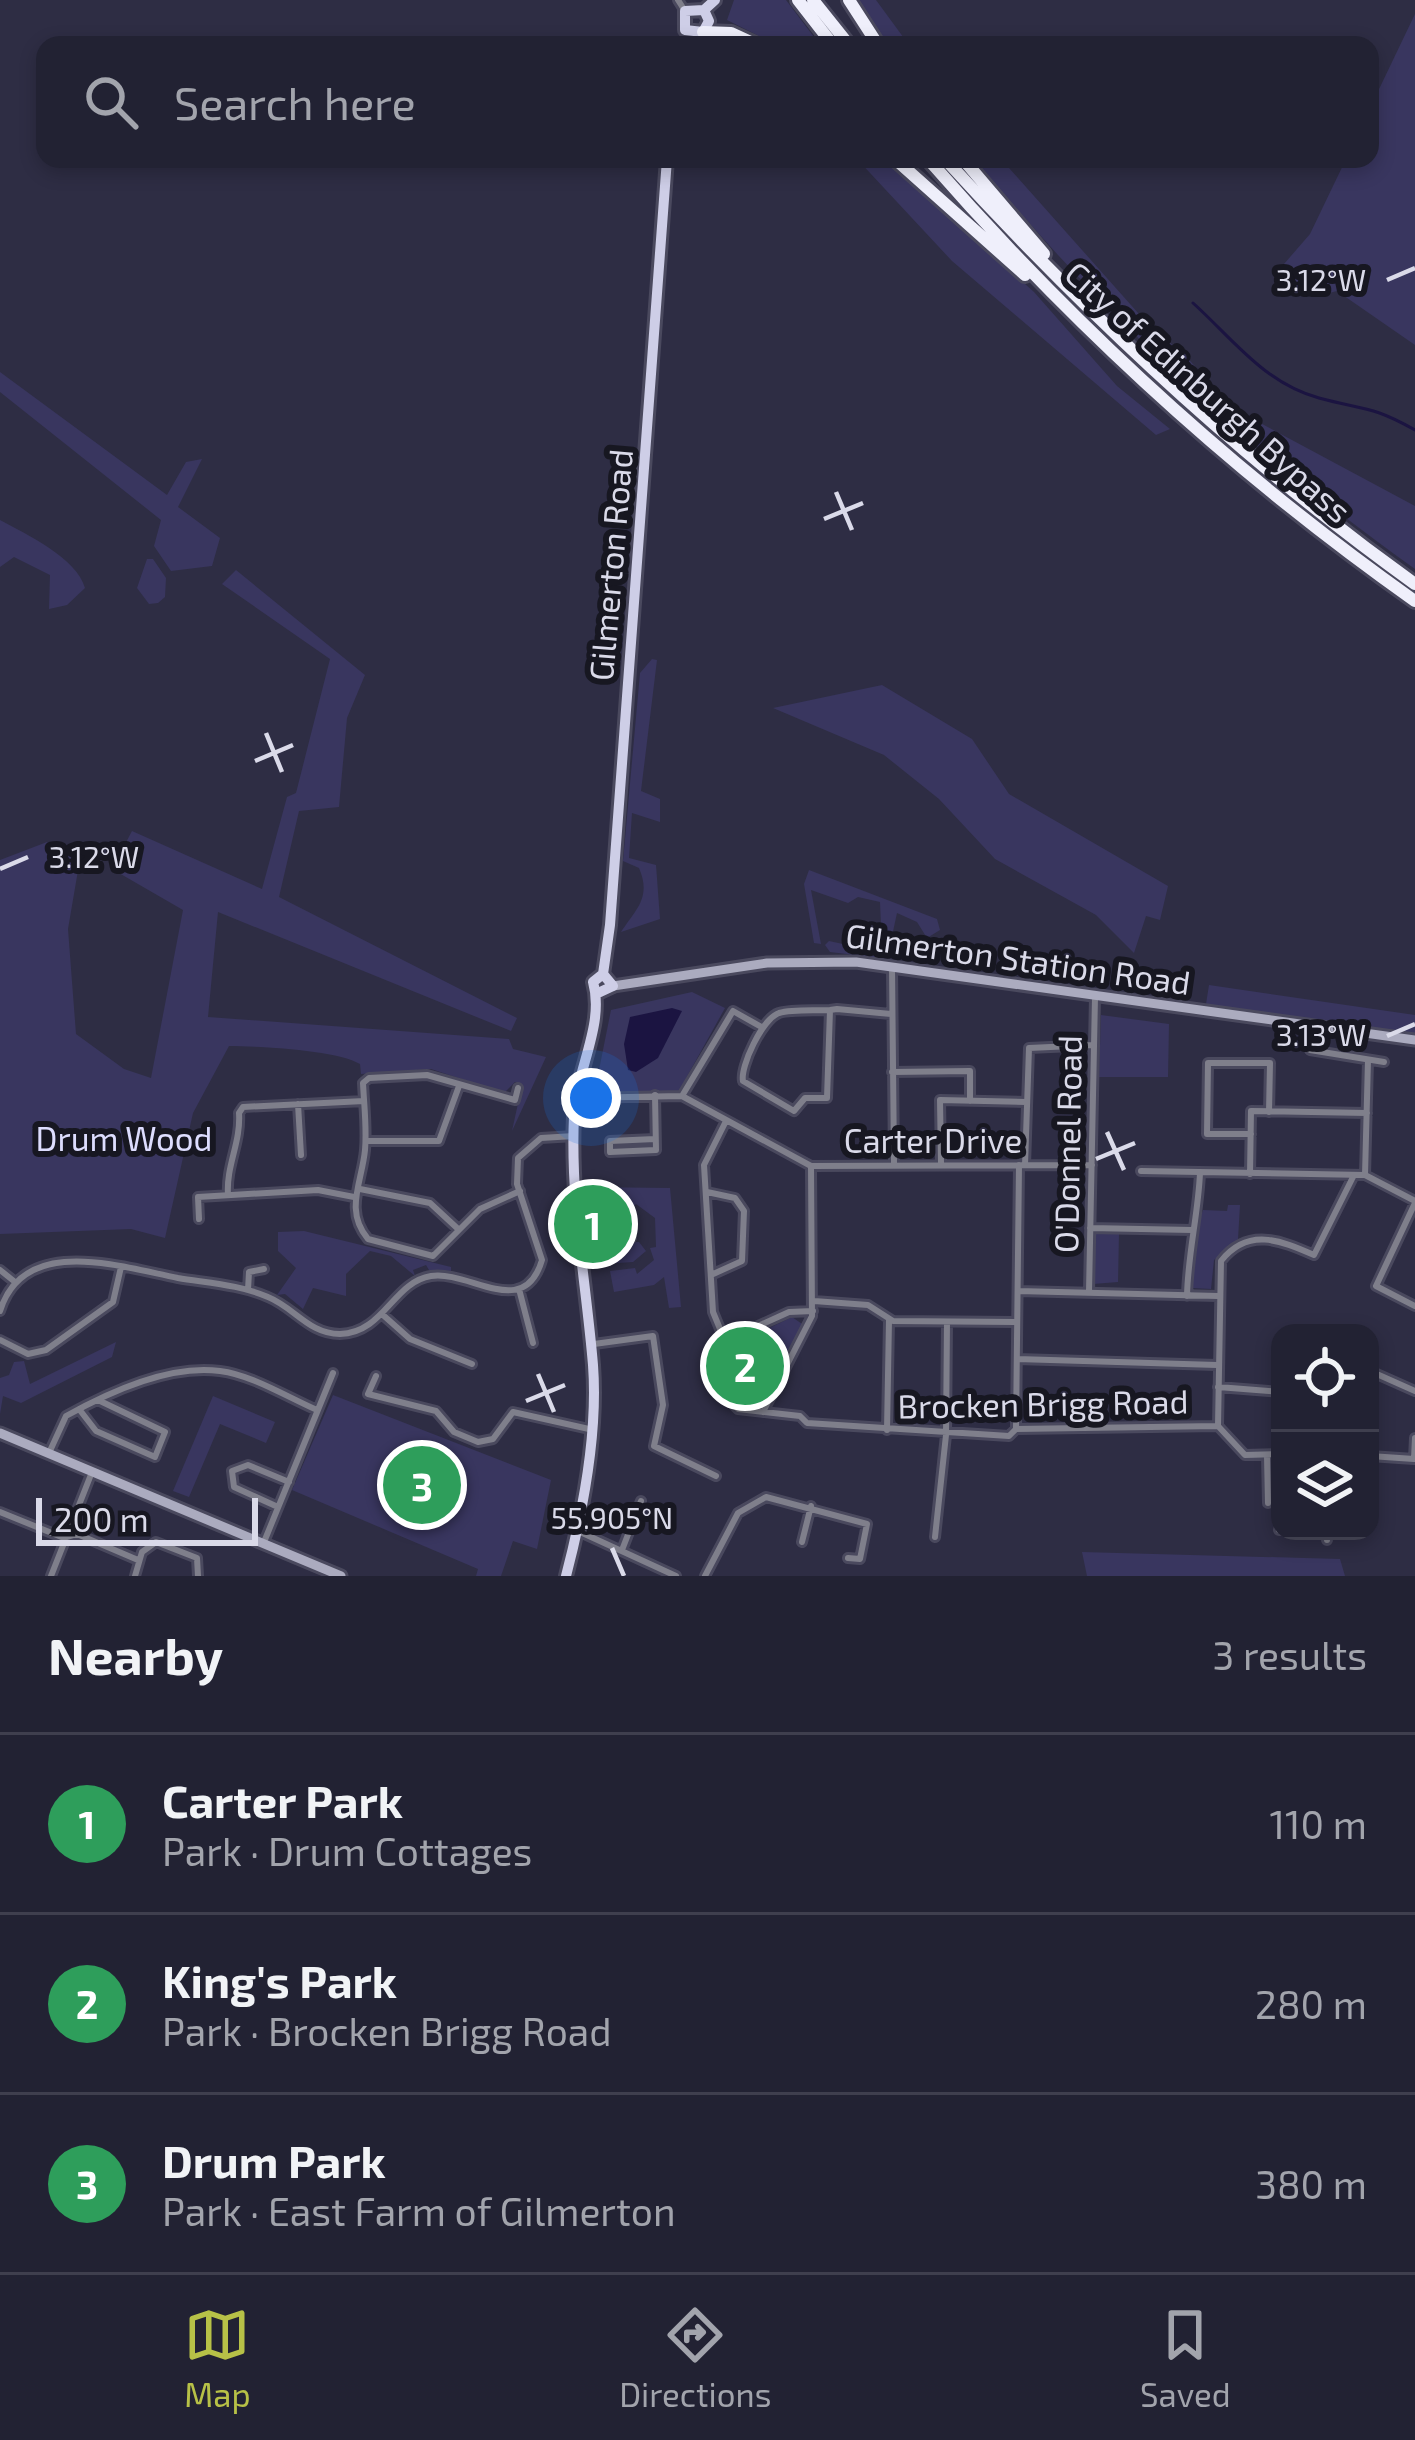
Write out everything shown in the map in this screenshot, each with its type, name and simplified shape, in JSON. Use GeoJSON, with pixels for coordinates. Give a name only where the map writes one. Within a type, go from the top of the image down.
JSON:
{"type":"FeatureCollection","features":[{"type":"Feature","properties":{"kind":"highway"},"geometry":{"type":"LineString","coordinates":[[798,0],[826,36]]}},
{"type":"Feature","properties":{"kind":"highway"},"geometry":{"type":"LineString","coordinates":[[813,0],[842,36]]}},
{"type":"Feature","properties":{"kind":"highway"},"geometry":{"type":"LineString","coordinates":[[849,0],[872,36]]}},
{"type":"Feature","properties":{"kind":"highway"},"geometry":{"type":"LineString","coordinates":[[703,32],[737,36]]}},
{"type":"Feature","properties":{"kind":"highway"},"geometry":{"type":"LineString","coordinates":[[905,168],[1120,360]]}},
{"type":"Feature","properties":{"kind":"highway","name":"City of Edinburgh Bypass"},"geometry":{"type":"LineString","coordinates":[[937,168],[1120,360],[1302,517],[1415,601]]}},
{"type":"Feature","properties":{"kind":"highway","name":"City of Edinburgh Bypass"},"geometry":{"type":"LineString","coordinates":[[954,168],[1121,342],[1285,486],[1415,584]]}},
{"type":"Feature","properties":{"kind":"highway"},"geometry":{"type":"LineString","coordinates":[[971,168],[1121,342]]}},
{"type":"Feature","properties":{"kind":"main road"},"geometry":{"type":"LineString","coordinates":[[704,10],[715,0]]}},
{"type":"Feature","properties":{"kind":"main road"},"geometry":{"type":"LineString","coordinates":[[682,36],[681,5],[704,10]]}},
{"type":"Feature","properties":{"kind":"main road"},"geometry":{"type":"LineString","coordinates":[[685,31],[703,32],[709,21],[704,10]]}},
{"type":"Feature","properties":{"kind":"main road","name":"Gilmerton Road"},"geometry":{"type":"LineString","coordinates":[[566,1576],[578,1531],[589,1429],[590,1345],[576,1243],[576,1098],[598,993],[593,982],[603,974],[620,807],[666,168]]}},
{"type":"Feature","properties":{"kind":"main road"},"geometry":{"type":"LineString","coordinates":[[598,993],[613,986],[603,974]]}},
{"type":"Feature","properties":{"kind":"street","name":"Gilmerton Station Road"},"geometry":{"type":"LineString","coordinates":[[613,986],[767,963],[822,960],[1415,1040]]}},
{"type":"Feature","properties":{"kind":"street"},"geometry":{"type":"LineString","coordinates":[[892,967],[894,1163]]}},
{"type":"Feature","properties":{"kind":"street","name":"O'Donnel Road"},"geometry":{"type":"LineString","coordinates":[[1089,1292],[1095,997]]}},
{"type":"Feature","properties":{"kind":"street"},"geometry":{"type":"LineString","coordinates":[[830,1010],[830,1095],[806,1098],[794,1111],[741,1078],[765,1029],[779,1013],[830,1010],[891,1014]]}},
{"type":"Feature","properties":{"kind":"street"},"geometry":{"type":"LineString","coordinates":[[682,1096],[733,1011],[765,1029]]}},
{"type":"Feature","properties":{"kind":"street"},"geometry":{"type":"LineString","coordinates":[[1016,1429],[1029,1048],[1094,1045]]}},
{"type":"Feature","properties":{"kind":"street"},"geometry":{"type":"LineString","coordinates":[[1310,1050],[1384,1061]]}},
{"type":"Feature","properties":{"kind":"street"},"geometry":{"type":"LineString","coordinates":[[1364,1175],[1368,1060]]}},
{"type":"Feature","properties":{"kind":"street"},"geometry":{"type":"LineString","coordinates":[[1251,1134],[1207,1134],[1208,1064],[1270,1064],[1269,1112]]}},
{"type":"Feature","properties":{"kind":"street"},"geometry":{"type":"LineString","coordinates":[[892,1072],[970,1071],[970,1101]]}},
{"type":"Feature","properties":{"kind":"street"},"geometry":{"type":"LineString","coordinates":[[518,1088],[515,1100],[427,1075],[366,1080],[366,1141],[356,1219],[368,1239],[433,1256],[480,1209],[520,1191]]}},
{"type":"Feature","properties":{"kind":"street"},"geometry":{"type":"LineString","coordinates":[[366,1141],[439,1142],[460,1084]]}},
{"type":"Feature","properties":{"kind":"street"},"geometry":{"type":"LineString","coordinates":[[655,1094],[656,1139],[656,1150],[610,1152],[610,1142],[656,1139]]}},
{"type":"Feature","properties":{"kind":"street","name":"Carter Drive"},"geometry":{"type":"LineString","coordinates":[[576,1098],[682,1096],[811,1166],[1092,1165]]}},
{"type":"Feature","properties":{"kind":"street"},"geometry":{"type":"LineString","coordinates":[[227,1195],[226,1169],[240,1141],[238,1113],[244,1107],[364,1100]]}},
{"type":"Feature","properties":{"kind":"street"},"geometry":{"type":"LineString","coordinates":[[940,1164],[935,1103],[1026,1102]]}},
{"type":"Feature","properties":{"kind":"street"},"geometry":{"type":"LineString","coordinates":[[298,1104],[301,1155]]}},
{"type":"Feature","properties":{"kind":"street"},"geometry":{"type":"LineString","coordinates":[[1250,1174],[1251,1111],[1366,1113]]}},
{"type":"Feature","properties":{"kind":"street"},"geometry":{"type":"LineString","coordinates":[[726,1121],[704,1166],[713,1312],[725,1341],[731,1402],[738,1409],[763,1412],[814,1306],[811,1166]]}},
{"type":"Feature","properties":{"kind":"street"},"geometry":{"type":"LineString","coordinates":[[0,1311],[15,1282],[47,1264],[82,1261],[248,1290],[283,1304],[320,1331],[358,1331],[383,1315],[416,1282],[434,1276],[499,1292],[519,1288],[536,1276],[542,1251],[516,1167],[529,1144],[548,1136],[574,1136]]}},
{"type":"Feature","properties":{"kind":"street"},"geometry":{"type":"LineString","coordinates":[[1141,1172],[1364,1175],[1415,1202],[1376,1286],[1415,1306]]}},
{"type":"Feature","properties":{"kind":"street"},"geometry":{"type":"LineString","coordinates":[[1187,1296],[1199,1173]]}},
{"type":"Feature","properties":{"kind":"street"},"geometry":{"type":"LineString","coordinates":[[1271,1455],[1246,1455],[1218,1426],[1220,1261],[1239,1243],[1269,1238],[1314,1256],[1353,1177]]}},
{"type":"Feature","properties":{"kind":"street"},"geometry":{"type":"LineString","coordinates":[[200,1220],[198,1197],[301,1191],[430,1203],[457,1228]]}},
{"type":"Feature","properties":{"kind":"street"},"geometry":{"type":"LineString","coordinates":[[706,1192],[735,1198],[744,1210],[742,1261],[711,1275]]}},
{"type":"Feature","properties":{"kind":"street"},"geometry":{"type":"LineString","coordinates":[[1090,1228],[1192,1230]]}},
{"type":"Feature","properties":{"kind":"street"},"geometry":{"type":"LineString","coordinates":[[576,1243],[631,1238]]}},
{"type":"Feature","properties":{"kind":"street"},"geometry":{"type":"LineString","coordinates":[[239,1263],[249,1272]]}},
{"type":"Feature","properties":{"kind":"street"},"geometry":{"type":"LineString","coordinates":[[0,1340],[28,1354],[46,1350],[64,1332],[113,1302],[122,1267]]}},
{"type":"Feature","properties":{"kind":"street"},"geometry":{"type":"LineString","coordinates":[[249,1272],[264,1269]]}},
{"type":"Feature","properties":{"kind":"street"},"geometry":{"type":"LineString","coordinates":[[0,1270],[15,1282]]}},
{"type":"Feature","properties":{"kind":"street"},"geometry":{"type":"LineString","coordinates":[[248,1290],[249,1272]]}},
{"type":"Feature","properties":{"kind":"street"},"geometry":{"type":"LineString","coordinates":[[519,1288],[533,1343]]}},
{"type":"Feature","properties":{"kind":"street"},"geometry":{"type":"LineString","coordinates":[[1018,1291],[1218,1296]]}},
{"type":"Feature","properties":{"kind":"street"},"geometry":{"type":"LineString","coordinates":[[725,1341],[814,1306],[868,1305],[889,1318],[1017,1322]]}},
{"type":"Feature","properties":{"kind":"street"},"geometry":{"type":"LineString","coordinates":[[383,1315],[410,1339],[472,1364]]}},
{"type":"Feature","properties":{"kind":"street"},"geometry":{"type":"LineString","coordinates":[[886,1430],[889,1318]]}},
{"type":"Feature","properties":{"kind":"street"},"geometry":{"type":"LineString","coordinates":[[935,1537],[946,1435],[947,1322]]}},
{"type":"Feature","properties":{"kind":"street"},"geometry":{"type":"LineString","coordinates":[[590,1345],[653,1336],[663,1382],[653,1446],[716,1476]]}},
{"type":"Feature","properties":{"kind":"street"},"geometry":{"type":"LineString","coordinates":[[1017,1359],[1218,1364]]}},
{"type":"Feature","properties":{"kind":"street"},"geometry":{"type":"LineString","coordinates":[[49,1454],[62,1422],[79,1409],[157,1378],[222,1370],[317,1410]]}},
{"type":"Feature","properties":{"kind":"street"},"geometry":{"type":"LineString","coordinates":[[263,1542],[333,1373]]}},
{"type":"Feature","properties":{"kind":"street"},"geometry":{"type":"LineString","coordinates":[[1379,1375],[1415,1391]]}},
{"type":"Feature","properties":{"kind":"street"},"geometry":{"type":"LineString","coordinates":[[376,1376],[367,1397],[394,1405],[413,1402],[436,1412],[454,1432],[478,1442],[493,1439],[513,1412],[589,1429]]}},
{"type":"Feature","properties":{"kind":"street"},"geometry":{"type":"LineString","coordinates":[[1218,1387],[1271,1391]]}},
{"type":"Feature","properties":{"kind":"street"},"geometry":{"type":"LineString","coordinates":[[79,1409],[96,1431],[155,1457],[165,1432],[98,1400]]}},
{"type":"Feature","properties":{"kind":"street","name":"Brocken Brigg Road"},"geometry":{"type":"LineString","coordinates":[[763,1412],[800,1416],[807,1424],[946,1435],[1009,1436],[1016,1429],[1218,1426]]}},
{"type":"Feature","properties":{"kind":"street"},"geometry":{"type":"LineString","coordinates":[[0,1433],[341,1576]]}},
{"type":"Feature","properties":{"kind":"street"},"geometry":{"type":"LineString","coordinates":[[1379,1457],[1414,1459],[1415,1438]]}},
{"type":"Feature","properties":{"kind":"street"},"geometry":{"type":"LineString","coordinates":[[1267,1455],[1268,1503]]}},
{"type":"Feature","properties":{"kind":"street"},"geometry":{"type":"LineString","coordinates":[[278,1507],[234,1486],[232,1471],[248,1465],[289,1482]]}},
{"type":"Feature","properties":{"kind":"street"},"geometry":{"type":"LineString","coordinates":[[51,1576],[92,1472]]}},
{"type":"Feature","properties":{"kind":"street"},"geometry":{"type":"LineString","coordinates":[[705,1576],[746,1506],[775,1497],[867,1524],[862,1562],[848,1558]]}},
{"type":"Feature","properties":{"kind":"street"},"geometry":{"type":"LineString","coordinates":[[622,1550],[641,1501]]}},
{"type":"Feature","properties":{"kind":"street"},"geometry":{"type":"LineString","coordinates":[[802,1542],[811,1506]]}},
{"type":"Feature","properties":{"kind":"street"},"geometry":{"type":"LineString","coordinates":[[0,1512],[64,1538],[77,1534],[138,1561]]}},
{"type":"Feature","properties":{"kind":"street"},"geometry":{"type":"LineString","coordinates":[[578,1531],[676,1576]]}},
{"type":"Feature","properties":{"kind":"street"},"geometry":{"type":"LineString","coordinates":[[135,1576],[138,1561],[149,1546],[163,1543],[197,1558],[198,1576]]}},
{"type":"Feature","properties":{"kind":"green space"},"geometry":{"type":"Polygon","coordinates":[[[734,0],[786,0],[813,36],[759,36],[727,20],[734,0]]]}},
{"type":"Feature","properties":{"kind":"green space"},"geometry":{"type":"Polygon","coordinates":[[[858,0],[876,0],[902,36],[881,36],[858,0]]]}},
{"type":"Feature","properties":{"kind":"green space"},"geometry":{"type":"Polygon","coordinates":[[[1415,14],[1415,345],[1337,291],[1325,294],[1291,284],[1284,264],[1310,234],[1342,168],[1379,168],[1379,89],[1415,14]]]}},
{"type":"Feature","properties":{"kind":"green space"},"geometry":{"type":"Polygon","coordinates":[[[865,168],[895,168],[1034,292],[1117,386],[1170,429],[1156,435],[952,261],[865,168]]]}},
{"type":"Feature","properties":{"kind":"green space"},"geometry":{"type":"Polygon","coordinates":[[[982,168],[1009,168],[1155,332],[1181,351],[1234,409],[1415,506],[1415,569],[1294,476],[1181,379],[982,168]]]}},
{"type":"Feature","properties":{"kind":"green space"},"geometry":{"type":"Polygon","coordinates":[[[0,372],[167,495],[186,462],[202,459],[178,507],[220,538],[212,566],[171,571],[154,546],[161,520],[0,392],[0,372]]]}},
{"type":"Feature","properties":{"kind":"green space"},"geometry":{"type":"Polygon","coordinates":[[[0,520],[61,557],[85,588],[67,605],[49,609],[50,575],[14,557],[0,567],[0,520]]]}},
{"type":"Feature","properties":{"kind":"green space"},"geometry":{"type":"Polygon","coordinates":[[[147,559],[153,559],[166,578],[165,597],[158,603],[149,604],[137,588],[147,559]]]}},
{"type":"Feature","properties":{"kind":"green space","name":"Drum Wood"},"geometry":{"type":"Polygon","coordinates":[[[236,570],[365,675],[347,718],[339,807],[299,811],[279,897],[517,1018],[511,1031],[218,912],[208,1017],[509,1039],[513,1049],[546,1057],[512,1131],[522,1085],[515,1082],[504,1093],[431,1069],[361,1074],[360,1064],[334,1055],[229,1046],[193,1113],[165,1238],[131,1229],[0,1234],[0,860],[47,842],[82,847],[68,929],[76,1034],[124,1069],[151,1078],[183,910],[112,869],[132,831],[262,889],[287,797],[296,793],[330,659],[222,584],[236,570]]]}},
{"type":"Feature","properties":{"kind":"green space"},"geometry":{"type":"Polygon","coordinates":[[[652,659],[657,660],[641,791],[660,799],[660,822],[632,813],[629,858],[656,865],[660,919],[621,932],[644,888],[639,868],[623,861],[640,673],[652,659]]]}},
{"type":"Feature","properties":{"kind":"green space"},"geometry":{"type":"Polygon","coordinates":[[[882,685],[972,739],[1009,794],[1168,886],[1160,920],[1146,916],[1134,953],[1096,915],[995,859],[939,799],[884,755],[773,708],[882,685]]]}},
{"type":"Feature","properties":{"kind":"green space"},"geometry":{"type":"Polygon","coordinates":[[[809,870],[937,919],[940,930],[927,938],[917,922],[897,913],[887,959],[830,952],[825,945],[829,941],[875,951],[882,948],[880,902],[858,897],[848,903],[811,890],[821,944],[814,943],[804,884],[809,870]]]}},
{"type":"Feature","properties":{"kind":"green space"},"geometry":{"type":"Polygon","coordinates":[[[1209,985],[1415,1015],[1415,1035],[1206,1004],[1209,985]]]}},
{"type":"Feature","properties":{"kind":"green space"},"geometry":{"type":"Polygon","coordinates":[[[692,992],[725,1008],[679,1091],[594,1095],[611,1010],[692,992]]]}},
{"type":"Feature","properties":{"kind":"green space"},"geometry":{"type":"Polygon","coordinates":[[[1101,1015],[1169,1024],[1168,1077],[1099,1077],[1101,1015]]]}},
{"type":"Feature","properties":{"kind":"green space"},"geometry":{"type":"Polygon","coordinates":[[[583,1187],[670,1188],[681,1307],[669,1308],[664,1277],[654,1285],[614,1292],[610,1271],[635,1268],[637,1274],[654,1260],[650,1248],[656,1247],[655,1218],[636,1204],[628,1213],[602,1207],[603,1238],[586,1238],[583,1187]]]}},
{"type":"Feature","properties":{"kind":"green space"},"geometry":{"type":"Polygon","coordinates":[[[1228,1205],[1240,1205],[1238,1239],[1214,1260],[1211,1289],[1192,1288],[1193,1239],[1203,1210],[1227,1211],[1228,1205]]]}},
{"type":"Feature","properties":{"kind":"green space"},"geometry":{"type":"Polygon","coordinates":[[[304,1231],[451,1267],[451,1271],[429,1270],[426,1265],[413,1270],[415,1276],[391,1256],[370,1251],[346,1274],[346,1296],[313,1288],[303,1309],[285,1294],[277,1295],[296,1268],[278,1251],[278,1232],[304,1231]]]}},
{"type":"Feature","properties":{"kind":"green space"},"geometry":{"type":"Polygon","coordinates":[[[1094,1232],[1119,1233],[1118,1282],[1093,1284],[1094,1232]]]}},
{"type":"Feature","properties":{"kind":"green space"},"geometry":{"type":"Polygon","coordinates":[[[639,1242],[646,1251],[633,1262],[588,1265],[586,1247],[639,1242]]]}},
{"type":"Feature","properties":{"kind":"green space"},"geometry":{"type":"Polygon","coordinates":[[[792,1317],[805,1326],[760,1409],[743,1408],[734,1399],[730,1347],[792,1317]]]}},
{"type":"Feature","properties":{"kind":"green space"},"geometry":{"type":"Polygon","coordinates":[[[116,1342],[112,1357],[21,1403],[3,1396],[0,1414],[0,1378],[9,1375],[14,1362],[24,1361],[30,1384],[116,1342]]]}},
{"type":"Feature","properties":{"kind":"green space"},"geometry":{"type":"Polygon","coordinates":[[[333,1395],[551,1480],[537,1549],[513,1541],[501,1576],[476,1576],[478,1569],[292,1490],[333,1395]]]}},
{"type":"Feature","properties":{"kind":"green space"},"geometry":{"type":"Polygon","coordinates":[[[213,1396],[275,1422],[266,1443],[220,1424],[189,1497],[173,1491],[213,1396]]]}},
{"type":"Feature","properties":{"kind":"green space"},"geometry":{"type":"Polygon","coordinates":[[[1082,1552],[1340,1559],[1345,1576],[1087,1576],[1082,1552]]]}},
{"type":"Feature","properties":{"kind":"shaded area"},"geometry":{"type":"Polygon","coordinates":[[[672,1008],[682,1011],[658,1058],[636,1072],[628,1070],[624,1044],[630,1017],[672,1008]]]}},
{"type":"Feature","properties":{"kind":"waterway"},"geometry":{"type":"LineString","coordinates":[[1193,303],[1282,382],[1319,398],[1377,412],[1415,430]]}},
{"type":"Feature","properties":{"kind":"place","name":"Carter Park"},"geometry":{"type":"Point","coordinates":[593,1224]}},
{"type":"Feature","properties":{"kind":"place","name":"King's Park"},"geometry":{"type":"Point","coordinates":[745,1366]}},
{"type":"Feature","properties":{"kind":"place","name":"Drum Park"},"geometry":{"type":"Point","coordinates":[422,1485]}}]}
